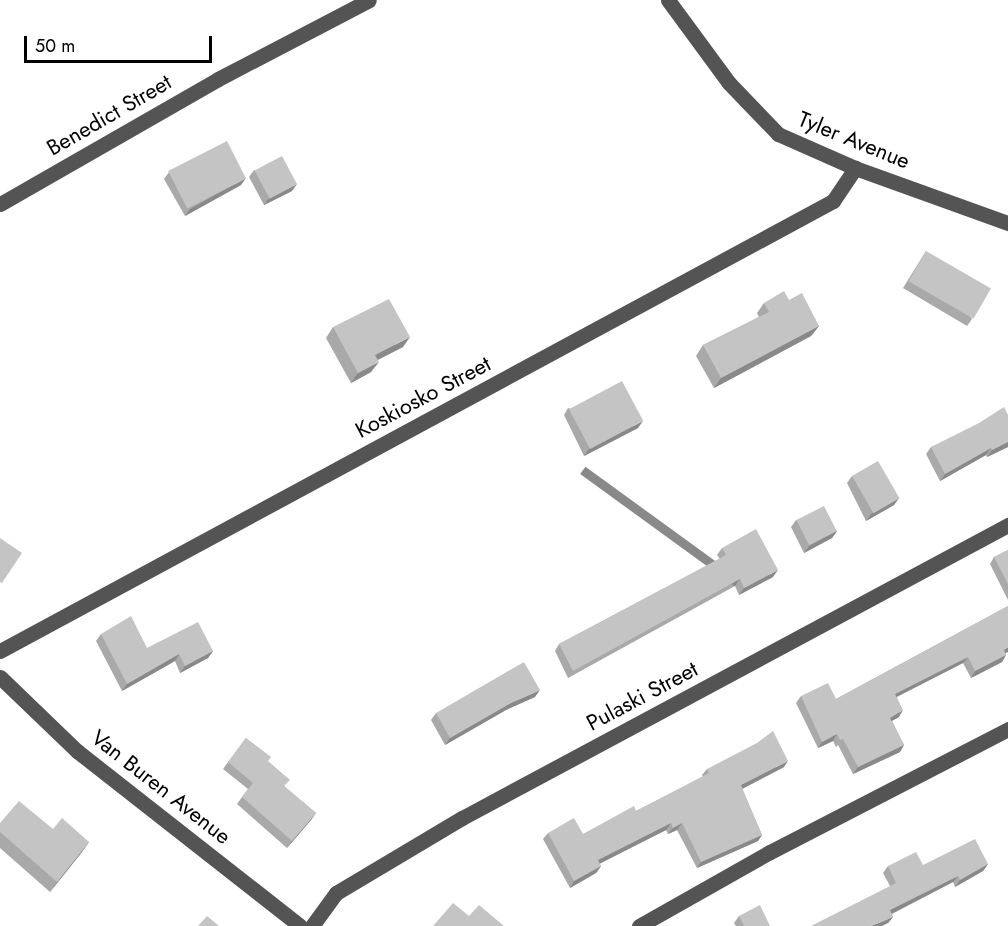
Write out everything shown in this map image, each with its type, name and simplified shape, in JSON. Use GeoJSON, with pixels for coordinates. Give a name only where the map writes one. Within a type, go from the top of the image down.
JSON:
{"type":"FeatureCollection","features":[{"type":"Feature","properties":{"kind":"street","name":"Benedict Street"},"geometry":{"type":"LineString","coordinates":[[0,204],[218,79],[369,0]]}},
{"type":"Feature","properties":{"kind":"street","name":"Tyler Avenue"},"geometry":{"type":"LineString","coordinates":[[668,0],[729,83],[778,134],[855,168],[1008,223]]}},
{"type":"Feature","properties":{"kind":"street","name":"Koskiosko Street"},"geometry":{"type":"LineString","coordinates":[[0,651],[833,201],[855,168]]}},
{"type":"Feature","properties":{"kind":"street","name":"Pulaski Street"},"geometry":{"type":"LineString","coordinates":[[312,926],[336,893],[462,818],[1008,525]]}},
{"type":"Feature","properties":{"kind":"street","name":"Van Buren Avenue"},"geometry":{"type":"LineString","coordinates":[[0,677],[77,751],[300,926]]}},
{"type":"Feature","properties":{"kind":"street"},"geometry":{"type":"LineString","coordinates":[[639,926],[770,852],[1008,729]]}},
{"type":"Feature","properties":{"kind":"building"},"geometry":{"type":"Polygon","coordinates":[[[227,141],[246,178],[187,208],[168,171],[227,141]]]}},
{"type":"Feature","properties":{"kind":"building"},"geometry":{"type":"Polygon","coordinates":[[[282,156],[297,184],[270,199],[255,171],[282,156]]]}},
{"type":"Feature","properties":{"kind":"building"},"geometry":{"type":"Polygon","coordinates":[[[926,251],[991,288],[973,319],[908,281],[926,251]]]}},
{"type":"Feature","properties":{"kind":"building"},"geometry":{"type":"Polygon","coordinates":[[[784,291],[789,300],[802,293],[819,326],[721,378],[703,345],[769,312],[764,303],[784,291]]]}},
{"type":"Feature","properties":{"kind":"building"},"geometry":{"type":"Polygon","coordinates":[[[389,299],[410,337],[375,355],[379,362],[358,373],[333,327],[389,299]]]}},
{"type":"Feature","properties":{"kind":"building"},"geometry":{"type":"Polygon","coordinates":[[[622,381],[643,421],[590,449],[569,409],[622,381]]]}},
{"type":"Feature","properties":{"kind":"building"},"geometry":{"type":"Polygon","coordinates":[[[1004,407],[1008,415],[1008,442],[992,450],[991,448],[945,474],[931,447],[979,423],[1004,407]]]}},
{"type":"Feature","properties":{"kind":"building"},"geometry":{"type":"Polygon","coordinates":[[[878,461],[900,498],[874,513],[852,476],[878,461]]]}},
{"type":"Feature","properties":{"kind":"building"},"geometry":{"type":"Polygon","coordinates":[[[824,506],[837,531],[809,545],[796,520],[824,506]]]}},
{"type":"Feature","properties":{"kind":"building"},"geometry":{"type":"Polygon","coordinates":[[[756,529],[778,570],[744,588],[740,579],[573,671],[559,644],[726,555],[722,548],[756,529]]]}},
{"type":"Feature","properties":{"kind":"building"},"geometry":{"type":"Polygon","coordinates":[[[0,538],[22,553],[2,583],[0,582],[0,538]]]}},
{"type":"Feature","properties":{"kind":"building"},"geometry":{"type":"Polygon","coordinates":[[[1008,550],[1008,584],[994,557],[1008,550]]]}},
{"type":"Feature","properties":{"kind":"building"},"geometry":{"type":"Polygon","coordinates":[[[1008,606],[1008,647],[1004,650],[1006,655],[975,671],[968,657],[895,694],[903,710],[890,718],[904,745],[858,767],[843,739],[840,740],[837,734],[822,742],[801,696],[828,683],[836,699],[1008,606]]]}},
{"type":"Feature","properties":{"kind":"building"},"geometry":{"type":"Polygon","coordinates":[[[131,616],[147,648],[198,622],[213,651],[185,666],[179,654],[127,684],[101,634],[131,616]]]}},
{"type":"Feature","properties":{"kind":"building"},"geometry":{"type":"Polygon","coordinates":[[[524,662],[540,690],[511,703],[450,738],[436,713],[524,662]]]}},
{"type":"Feature","properties":{"kind":"building"},"geometry":{"type":"Polygon","coordinates":[[[773,731],[788,761],[741,785],[762,835],[701,862],[682,823],[673,828],[671,823],[598,860],[601,866],[574,881],[548,833],[574,818],[583,834],[634,806],[636,811],[709,773],[707,769],[757,743],[773,731]]]}},
{"type":"Feature","properties":{"kind":"building"},"geometry":{"type":"Polygon","coordinates":[[[246,738],[271,757],[268,761],[290,780],[284,786],[316,813],[292,841],[242,797],[253,783],[228,762],[246,738]]]}},
{"type":"Feature","properties":{"kind":"building"},"geometry":{"type":"Polygon","coordinates":[[[19,801],[53,829],[62,818],[89,842],[57,882],[0,832],[0,823],[19,801]]]}},
{"type":"Feature","properties":{"kind":"building"},"geometry":{"type":"Polygon","coordinates":[[[975,839],[988,864],[960,880],[958,876],[890,910],[893,917],[871,926],[811,926],[896,883],[888,866],[916,852],[923,865],[975,839]]]}},
{"type":"Feature","properties":{"kind":"building"},"geometry":{"type":"Polygon","coordinates":[[[453,903],[469,916],[479,905],[504,926],[433,926],[453,903]]]}},
{"type":"Feature","properties":{"kind":"building"},"geometry":{"type":"Polygon","coordinates":[[[760,905],[770,926],[744,926],[739,916],[760,905]]]}},
{"type":"Feature","properties":{"kind":"building"},"geometry":{"type":"Polygon","coordinates":[[[207,916],[219,926],[198,926],[207,916]]]}}]}
